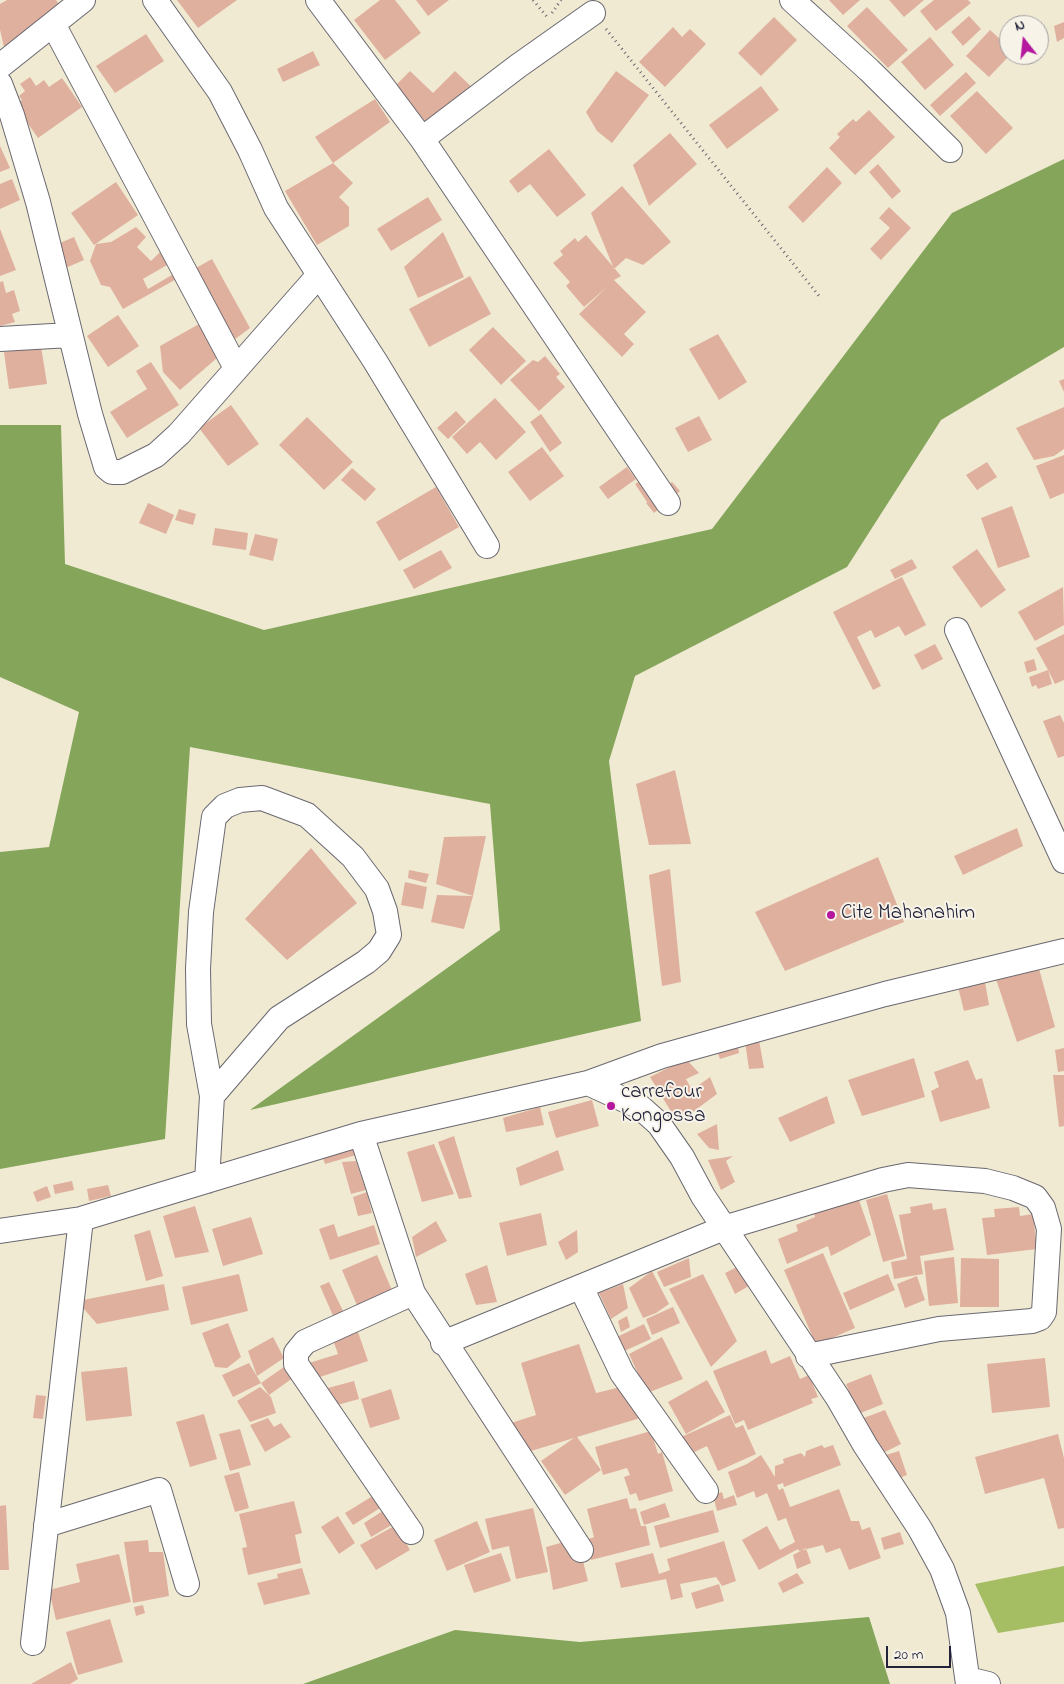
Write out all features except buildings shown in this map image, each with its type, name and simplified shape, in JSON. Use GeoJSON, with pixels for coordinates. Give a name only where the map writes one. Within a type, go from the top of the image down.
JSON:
{"type":"FeatureCollection","features":[{"type":"Feature","properties":{"kind":"street"},"geometry":{"type":"LineString","coordinates":[[0,66],[83,0]]}},
{"type":"Feature","properties":{"kind":"street"},"geometry":{"type":"LineString","coordinates":[[155,0],[220,92],[250,150],[273,202],[318,276],[375,361],[487,546]]}},
{"type":"Feature","properties":{"kind":"street"},"geometry":{"type":"LineString","coordinates":[[318,0],[422,139],[668,503]]}},
{"type":"Feature","properties":{"kind":"street"},"geometry":{"type":"LineString","coordinates":[[792,0],[869,70],[950,150]]}},
{"type":"Feature","properties":{"kind":"street"},"geometry":{"type":"LineString","coordinates":[[422,139],[518,66],[594,13]]}},
{"type":"Feature","properties":{"kind":"street"},"geometry":{"type":"LineString","coordinates":[[53,24],[236,368]]}},
{"type":"Feature","properties":{"kind":"street"},"geometry":{"type":"LineString","coordinates":[[0,84],[12,116],[38,202],[70,335],[106,467],[112,472],[122,472],[156,455],[179,434],[318,276]]}},
{"type":"Feature","properties":{"kind":"street"},"geometry":{"type":"LineString","coordinates":[[0,339],[70,335]]}},
{"type":"Feature","properties":{"kind":"street"},"geometry":{"type":"LineString","coordinates":[[957,630],[1064,860]]}},
{"type":"Feature","properties":{"kind":"street"},"geometry":{"type":"LineString","coordinates":[[207,1181],[212,1096],[199,1024],[198,969],[201,912],[214,817],[225,806],[240,800],[262,798],[307,815],[353,856],[377,889],[385,911],[389,935],[379,951],[366,962],[280,1018],[212,1096]]}},
{"type":"Feature","properties":{"kind":"street"},"geometry":{"type":"LineString","coordinates":[[0,1231],[81,1219],[361,1134],[588,1083],[662,1056],[885,994],[1064,951]]}},
{"type":"Feature","properties":{"kind":"street"},"geometry":{"type":"LineString","coordinates":[[588,1083],[640,1107],[659,1124],[682,1157],[703,1196],[920,1529],[942,1569],[958,1613],[975,1682]]}},
{"type":"Feature","properties":{"kind":"street"},"geometry":{"type":"LineString","coordinates":[[361,1134],[413,1293],[581,1550]]}},
{"type":"Feature","properties":{"kind":"street"},"geometry":{"type":"LineString","coordinates":[[444,1343],[724,1228],[882,1180],[908,1175],[985,1181],[1013,1188],[1034,1197],[1043,1208],[1049,1229],[1044,1312],[1040,1318],[1032,1321],[939,1328],[808,1356]]}},
{"type":"Feature","properties":{"kind":"street"},"geometry":{"type":"LineString","coordinates":[[32,1643],[81,1219]]}},
{"type":"Feature","properties":{"kind":"street"},"geometry":{"type":"LineString","coordinates":[[581,1287],[622,1373],[706,1491]]}},
{"type":"Feature","properties":{"kind":"street"},"geometry":{"type":"LineString","coordinates":[[411,1532],[296,1364],[296,1353],[305,1342],[413,1293]]}},
{"type":"Feature","properties":{"kind":"street"},"geometry":{"type":"LineString","coordinates":[[46,1525],[159,1490],[187,1584]]}},
{"type":"Feature","properties":{"kind":"path"},"geometry":{"type":"LineString","coordinates":[[533,0],[547,19],[561,0]]}},
{"type":"Feature","properties":{"kind":"path"},"geometry":{"type":"LineString","coordinates":[[594,13],[819,296]]}},
{"type":"Feature","properties":{"kind":"green space"},"geometry":{"type":"Polygon","coordinates":[[[1064,159],[1064,347],[941,420],[847,567],[635,676],[609,761],[641,1021],[250,1110],[500,930],[490,804],[190,747],[165,1139],[0,1169],[0,852],[49,847],[79,712],[0,677],[0,425],[61,425],[65,564],[264,630],[712,529],[952,213],[1064,159]]]}},
{"type":"Feature","properties":{"kind":"green space"},"geometry":{"type":"Polygon","coordinates":[[[1064,1566],[1064,1622],[998,1633],[975,1584],[1064,1566]]]}},
{"type":"Feature","properties":{"kind":"green space"},"geometry":{"type":"Polygon","coordinates":[[[869,1617],[890,1684],[303,1684],[455,1630],[580,1642],[869,1617]]]}},
{"type":"Feature","properties":{"kind":"place","name":"Cite Mahanahim"},"geometry":{"type":"Point","coordinates":[831,915]}},
{"type":"Feature","properties":{"kind":"place","name":"carrefour Kongossa"},"geometry":{"type":"Point","coordinates":[611,1106]}}]}
